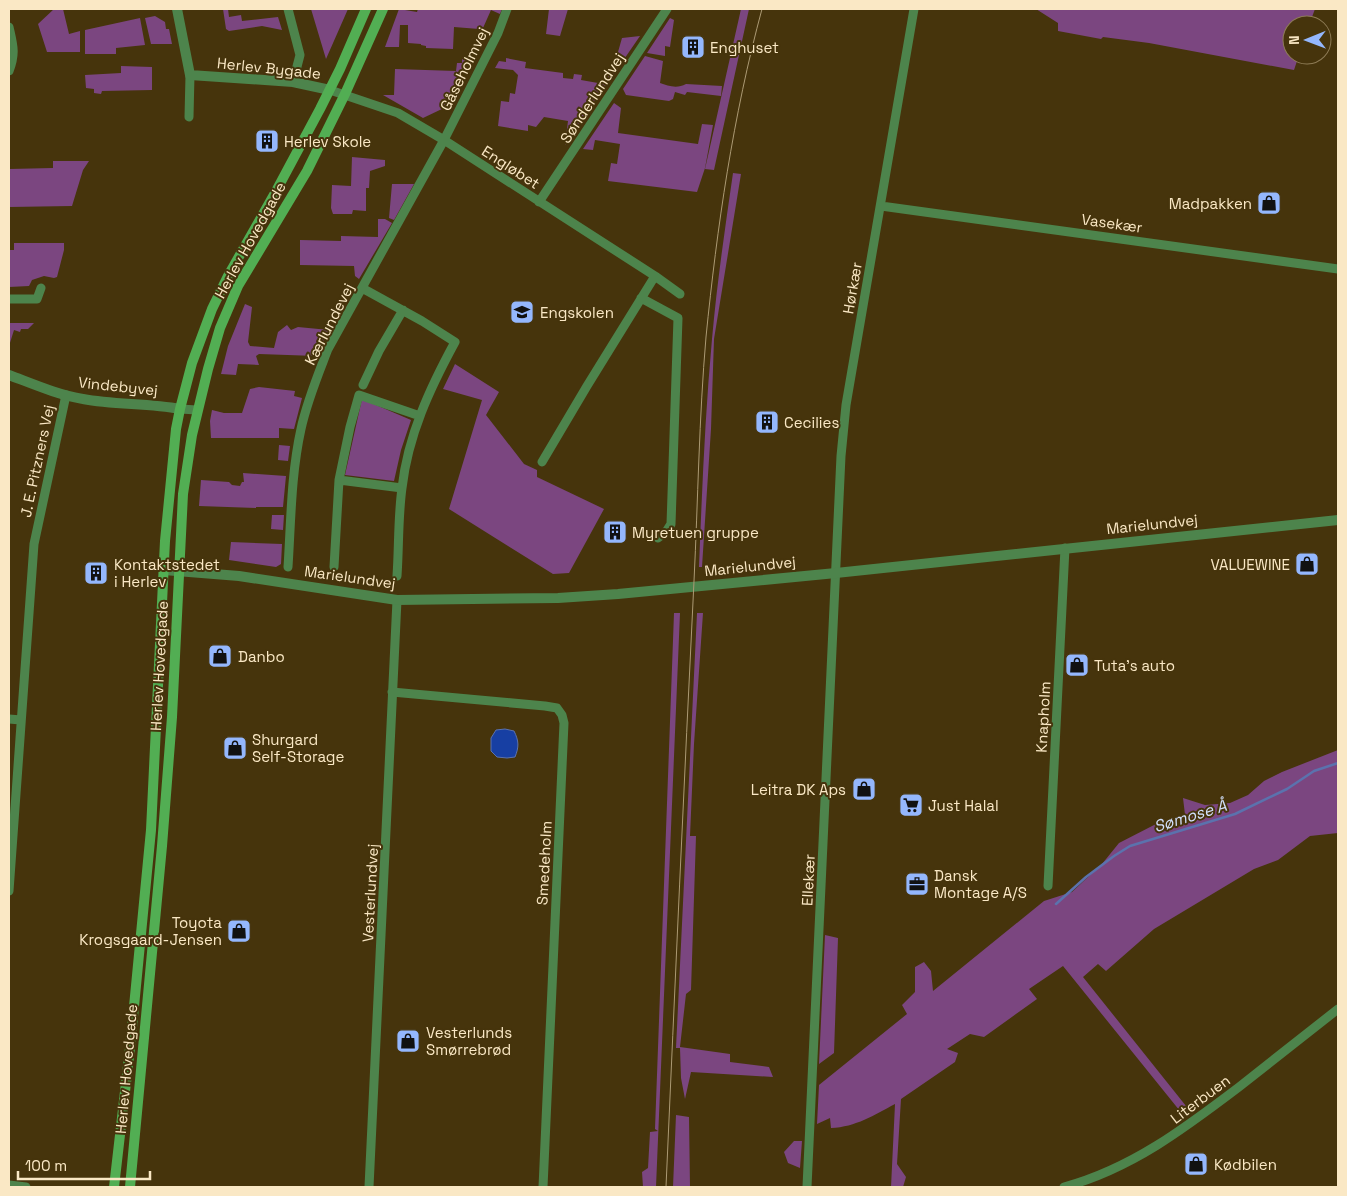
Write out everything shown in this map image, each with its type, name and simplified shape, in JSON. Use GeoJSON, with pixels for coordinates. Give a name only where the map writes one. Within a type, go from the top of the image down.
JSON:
{"type":"FeatureCollection","features":[{"type":"Feature","properties":{"kind":"main road","name":"Herlev Hovedgade"},"geometry":{"type":"LineString","coordinates":[[114,1187],[130,1048],[151,830],[166,526],[176,429],[180,409],[192,363],[216,301],[330,90],[366,9]]}},
{"type":"Feature","properties":{"kind":"main road","name":"Herlev Hovedgade"},"geometry":{"type":"LineString","coordinates":[[130,1187],[162,846],[180,570],[183,494],[197,410],[220,328],[238,286],[307,170],[345,94],[383,9]]}},
{"type":"Feature","properties":{"kind":"street"},"geometry":{"type":"LineString","coordinates":[[177,9],[190,75],[189,117]]}},
{"type":"Feature","properties":{"kind":"street"},"geometry":{"type":"LineString","coordinates":[[288,9],[300,55],[293,82]]}},
{"type":"Feature","properties":{"kind":"street","name":"Gåseholmvej"},"geometry":{"type":"LineString","coordinates":[[444,140],[498,32],[507,9]]}},
{"type":"Feature","properties":{"kind":"street","name":"Sønderlundvej"},"geometry":{"type":"LineString","coordinates":[[539,202],[667,9]]}},
{"type":"Feature","properties":{"kind":"street","name":"Hørkær"},"geometry":{"type":"LineString","coordinates":[[836,573],[841,456],[845,415],[914,9]]}},
{"type":"Feature","properties":{"kind":"street"},"geometry":{"type":"LineString","coordinates":[[9,28],[14,59],[9,71]]}},
{"type":"Feature","properties":{"kind":"street","name":"Herlev Bygade"},"geometry":{"type":"LineString","coordinates":[[190,75],[293,82],[345,94]]}},
{"type":"Feature","properties":{"kind":"street","name":"Engløbet"},"geometry":{"type":"LineString","coordinates":[[345,94],[398,113],[444,140],[680,294]]}},
{"type":"Feature","properties":{"kind":"street","name":"Kærlundevej"},"geometry":{"type":"LineString","coordinates":[[288,567],[293,475],[303,420],[316,379],[328,348],[444,140]]}},
{"type":"Feature","properties":{"kind":"street","name":"Vasekær"},"geometry":{"type":"LineString","coordinates":[[881,206],[1338,269]]}},
{"type":"Feature","properties":{"kind":"street"},"geometry":{"type":"LineString","coordinates":[[542,462],[655,276]]}},
{"type":"Feature","properties":{"kind":"street"},"geometry":{"type":"LineString","coordinates":[[9,299],[37,299],[41,288]]}},
{"type":"Feature","properties":{"kind":"street"},"geometry":{"type":"LineString","coordinates":[[362,288],[456,342],[432,385],[410,450],[402,488],[397,576]]}},
{"type":"Feature","properties":{"kind":"street"},"geometry":{"type":"LineString","coordinates":[[642,298],[678,318],[671,524],[666,532],[658,538]]}},
{"type":"Feature","properties":{"kind":"street"},"geometry":{"type":"LineString","coordinates":[[363,385],[378,351],[403,310]]}},
{"type":"Feature","properties":{"kind":"street","name":"Vindebyvej"},"geometry":{"type":"LineString","coordinates":[[9,375],[83,400],[197,410]]}},
{"type":"Feature","properties":{"kind":"street","name":"J. E. Pitzners Vej"},"geometry":{"type":"LineString","coordinates":[[9,891],[34,544],[66,395]]}},
{"type":"Feature","properties":{"kind":"street"},"geometry":{"type":"LineString","coordinates":[[334,567],[339,480],[359,395],[420,416]]}},
{"type":"Feature","properties":{"kind":"street"},"geometry":{"type":"LineString","coordinates":[[339,480],[402,488]]}},
{"type":"Feature","properties":{"kind":"street","name":"Marielundvej"},"geometry":{"type":"LineString","coordinates":[[164,570],[239,576],[397,600],[558,598],[836,573],[1338,520]]}},
{"type":"Feature","properties":{"kind":"street","name":"Knapholm"},"geometry":{"type":"LineString","coordinates":[[1048,886],[1066,548]]}},
{"type":"Feature","properties":{"kind":"street","name":"Ellekær"},"geometry":{"type":"LineString","coordinates":[[807,1187],[836,573]]}},
{"type":"Feature","properties":{"kind":"street","name":"Vesterlundvej"},"geometry":{"type":"LineString","coordinates":[[369,1187],[397,600]]}},
{"type":"Feature","properties":{"kind":"street","name":"Smedeholm"},"geometry":{"type":"LineString","coordinates":[[392,692],[545,706],[557,708],[562,715],[564,723],[543,1187]]}},
{"type":"Feature","properties":{"kind":"street"},"geometry":{"type":"LineString","coordinates":[[9,720],[21,720]]}},
{"type":"Feature","properties":{"kind":"street","name":"Literbuen"},"geometry":{"type":"LineString","coordinates":[[1064,1187],[1104,1173],[1148,1152],[1183,1129],[1338,1009]]}},
{"type":"Feature","properties":{"kind":"street"},"geometry":{"type":"LineString","coordinates":[[9,1185],[26,1187]]}},
{"type":"Feature","properties":{"kind":"shaded area"},"geometry":{"type":"Polygon","coordinates":[[[54,9],[63,9],[69,34],[80,31],[80,52],[47,52],[38,24],[54,9]]]}},
{"type":"Feature","properties":{"kind":"shaded area"},"geometry":{"type":"Polygon","coordinates":[[[223,9],[228,9],[229,17],[241,15],[242,21],[278,17],[282,30],[262,26],[229,31],[226,29],[223,9]]]}},
{"type":"Feature","properties":{"kind":"shaded area"},"geometry":{"type":"Polygon","coordinates":[[[311,9],[348,9],[326,59],[311,9]]]}},
{"type":"Feature","properties":{"kind":"shaded area"},"geometry":{"type":"Polygon","coordinates":[[[399,9],[417,12],[418,9],[502,9],[500,14],[491,10],[479,37],[479,29],[454,27],[453,49],[426,48],[426,46],[421,44],[408,43],[408,25],[400,25],[399,47],[385,47],[399,9]]]}},
{"type":"Feature","properties":{"kind":"shaded area"},"geometry":{"type":"Polygon","coordinates":[[[549,9],[568,9],[560,36],[546,34],[549,9]]]}},
{"type":"Feature","properties":{"kind":"shaded area"},"geometry":{"type":"Polygon","coordinates":[[[741,9],[749,9],[714,170],[705,169],[741,9]]]}},
{"type":"Feature","properties":{"kind":"shaded area"},"geometry":{"type":"Polygon","coordinates":[[[1036,9],[1315,9],[1313,15],[1282,15],[1282,65],[1296,65],[1294,70],[1149,43],[1103,37],[1101,39],[1058,31],[1058,23],[1036,9]]]}},
{"type":"Feature","properties":{"kind":"shaded area"},"geometry":{"type":"Polygon","coordinates":[[[155,16],[165,22],[166,29],[169,29],[172,44],[151,44],[145,18],[155,16]]]}},
{"type":"Feature","properties":{"kind":"shaded area"},"geometry":{"type":"Polygon","coordinates":[[[140,18],[145,45],[116,48],[116,54],[85,54],[85,30],[140,18]]]}},
{"type":"Feature","properties":{"kind":"shaded area"},"geometry":{"type":"Polygon","coordinates":[[[670,18],[674,20],[670,47],[665,46],[665,56],[647,53],[670,18]]]}},
{"type":"Feature","properties":{"kind":"shaded area"},"geometry":{"type":"Polygon","coordinates":[[[640,36],[565,145],[568,121],[544,117],[536,127],[528,125],[528,131],[498,126],[501,101],[509,102],[510,93],[515,94],[518,75],[513,70],[495,68],[499,61],[506,62],[506,58],[526,62],[525,68],[563,73],[563,78],[573,79],[574,74],[582,75],[581,80],[598,83],[607,79],[616,59],[622,38],[640,36]]]}},
{"type":"Feature","properties":{"kind":"shaded area"},"geometry":{"type":"Polygon","coordinates":[[[473,50],[444,108],[423,118],[383,95],[394,95],[395,69],[456,71],[457,63],[462,63],[462,57],[469,57],[470,51],[473,50]]]}},
{"type":"Feature","properties":{"kind":"shaded area"},"geometry":{"type":"Polygon","coordinates":[[[645,56],[663,61],[660,83],[676,87],[686,84],[722,86],[721,96],[687,92],[685,95],[675,92],[673,99],[669,101],[626,95],[623,89],[645,56]]]}},
{"type":"Feature","properties":{"kind":"shaded area"},"geometry":{"type":"Polygon","coordinates":[[[121,66],[152,67],[152,90],[102,91],[101,94],[94,93],[94,89],[86,88],[85,75],[121,73],[121,66]]]}},
{"type":"Feature","properties":{"kind":"shaded area"},"geometry":{"type":"Polygon","coordinates":[[[614,103],[621,108],[618,133],[698,144],[702,124],[713,125],[705,168],[697,192],[608,181],[611,163],[617,164],[620,144],[595,140],[593,150],[583,149],[614,103]]]}},
{"type":"Feature","properties":{"kind":"shaded area"},"geometry":{"type":"Polygon","coordinates":[[[352,157],[385,160],[385,166],[370,171],[369,188],[366,188],[366,211],[353,210],[352,214],[333,214],[331,208],[332,185],[351,186],[352,157]]]}},
{"type":"Feature","properties":{"kind":"shaded area"},"geometry":{"type":"Polygon","coordinates":[[[53,161],[89,161],[83,170],[72,206],[9,207],[9,169],[53,168],[53,161]]]}},
{"type":"Feature","properties":{"kind":"shaded area"},"geometry":{"type":"Polygon","coordinates":[[[733,173],[741,174],[714,339],[711,429],[702,567],[699,567],[712,339],[733,173]]]}},
{"type":"Feature","properties":{"kind":"shaded area"},"geometry":{"type":"Polygon","coordinates":[[[392,184],[414,184],[394,220],[389,218],[392,184]]]}},
{"type":"Feature","properties":{"kind":"shaded area"},"geometry":{"type":"Polygon","coordinates":[[[378,219],[385,219],[392,223],[359,279],[355,276],[354,266],[300,265],[300,240],[341,241],[341,236],[378,237],[378,219]]]}},
{"type":"Feature","properties":{"kind":"shaded area"},"geometry":{"type":"Polygon","coordinates":[[[14,243],[64,243],[57,277],[44,276],[32,280],[29,286],[9,287],[9,250],[14,250],[14,243]]]}},
{"type":"Feature","properties":{"kind":"shaded area"},"geometry":{"type":"Polygon","coordinates":[[[245,304],[252,307],[248,342],[250,346],[274,348],[278,332],[287,325],[291,330],[298,327],[329,330],[316,356],[259,354],[256,356],[259,365],[238,364],[236,375],[221,374],[228,346],[245,304]]]}},
{"type":"Feature","properties":{"kind":"shaded area"},"geometry":{"type":"Polygon","coordinates":[[[9,323],[34,323],[28,329],[21,329],[20,332],[14,330],[9,346],[9,323]]]}},
{"type":"Feature","properties":{"kind":"shaded area"},"geometry":{"type":"Polygon","coordinates":[[[455,364],[499,392],[486,415],[524,464],[537,470],[537,477],[604,509],[569,573],[553,574],[449,509],[482,400],[443,389],[455,364]]]}},
{"type":"Feature","properties":{"kind":"shaded area"},"geometry":{"type":"Polygon","coordinates":[[[259,387],[295,391],[294,396],[302,398],[294,429],[279,428],[279,438],[211,438],[210,421],[212,410],[224,413],[242,413],[250,389],[259,387]]]}},
{"type":"Feature","properties":{"kind":"shaded area"},"geometry":{"type":"Polygon","coordinates":[[[362,399],[411,420],[401,450],[394,481],[345,475],[362,399]]]}},
{"type":"Feature","properties":{"kind":"shaded area"},"geometry":{"type":"Polygon","coordinates":[[[279,445],[290,446],[288,461],[278,460],[279,445]]]}},
{"type":"Feature","properties":{"kind":"shaded area"},"geometry":{"type":"Polygon","coordinates":[[[243,473],[286,476],[283,507],[199,506],[201,480],[229,482],[232,485],[240,486],[244,482],[243,473]]]}},
{"type":"Feature","properties":{"kind":"shaded area"},"geometry":{"type":"Polygon","coordinates":[[[272,515],[284,515],[283,530],[271,529],[272,515]]]}},
{"type":"Feature","properties":{"kind":"shaded area"},"geometry":{"type":"Polygon","coordinates":[[[231,542],[282,544],[281,564],[276,567],[229,560],[231,542]]]}},
{"type":"Feature","properties":{"kind":"shaded area"},"geometry":{"type":"Polygon","coordinates":[[[674,613],[680,613],[656,1187],[643,1187],[642,1172],[648,1168],[650,1132],[658,1131],[655,1129],[674,613]]]}},
{"type":"Feature","properties":{"kind":"shaded area"},"geometry":{"type":"Polygon","coordinates":[[[697,613],[703,613],[690,836],[696,836],[691,990],[686,994],[680,1047],[730,1054],[730,1062],[769,1067],[773,1077],[691,1072],[685,1099],[681,1078],[680,1048],[676,1048],[697,613]]]}},
{"type":"Feature","properties":{"kind":"shaded area"},"geometry":{"type":"Polygon","coordinates":[[[1338,750],[1338,833],[1310,836],[1278,860],[1254,869],[1154,929],[1106,971],[1098,964],[1083,977],[1190,1111],[1184,1116],[1063,966],[1029,989],[1037,999],[984,1037],[970,1034],[947,1049],[958,1053],[955,1062],[901,1099],[897,1164],[906,1177],[903,1187],[891,1187],[895,1104],[864,1120],[849,1125],[831,1128],[830,1118],[817,1124],[819,1085],[907,1014],[902,1005],[915,992],[915,967],[924,962],[931,971],[933,991],[1044,901],[1072,892],[1102,864],[1119,843],[1156,824],[1186,823],[1183,798],[1205,805],[1230,803],[1248,795],[1264,781],[1282,772],[1338,750]]]}},
{"type":"Feature","properties":{"kind":"shaded area"},"geometry":{"type":"Polygon","coordinates":[[[825,935],[838,938],[834,1053],[819,1064],[825,935]]]}},
{"type":"Feature","properties":{"kind":"shaded area"},"geometry":{"type":"Polygon","coordinates":[[[676,1115],[689,1117],[690,1187],[673,1187],[676,1115]]]}},
{"type":"Feature","properties":{"kind":"shaded area"},"geometry":{"type":"Polygon","coordinates":[[[794,1141],[802,1141],[800,1168],[788,1163],[784,1152],[794,1141]]]}},
{"type":"Feature","properties":{"kind":"water"},"geometry":{"type":"Polygon","coordinates":[[[496,730],[514,731],[517,738],[518,747],[515,757],[497,757],[491,751],[491,738],[496,730]]]}},
{"type":"Feature","properties":{"kind":"waterway","name":"Sømose Å"},"geometry":{"type":"LineString","coordinates":[[1056,904],[1086,877],[1130,846],[1235,814],[1287,789],[1314,771],[1338,763]]}},
{"type":"Feature","properties":{"kind":"tram line"},"geometry":{"type":"LineString","coordinates":[[666,1187],[700,428],[706,337],[715,254],[727,172],[734,131],[762,9]]}},
{"type":"Feature","properties":{"kind":"place","name":"Enghuset"},"geometry":{"type":"Point","coordinates":[693,47]}},
{"type":"Feature","properties":{"kind":"place","name":"Herlev Skole"},"geometry":{"type":"Point","coordinates":[267,141]}},
{"type":"Feature","properties":{"kind":"place","name":"Madpakken"},"geometry":{"type":"Point","coordinates":[1269,203]}},
{"type":"Feature","properties":{"kind":"place","name":"Engskolen"},"geometry":{"type":"Point","coordinates":[522,312]}},
{"type":"Feature","properties":{"kind":"place","name":"Cecilies"},"geometry":{"type":"Point","coordinates":[767,422]}},
{"type":"Feature","properties":{"kind":"place","name":"Myretuen gruppe"},"geometry":{"type":"Point","coordinates":[615,532]}},
{"type":"Feature","properties":{"kind":"place","name":"VALUEWINE"},"geometry":{"type":"Point","coordinates":[1307,564]}},
{"type":"Feature","properties":{"kind":"place","name":"Kontaktstedet i Herlev"},"geometry":{"type":"Point","coordinates":[96,573]}},
{"type":"Feature","properties":{"kind":"place","name":"Danbo"},"geometry":{"type":"Point","coordinates":[220,656]}},
{"type":"Feature","properties":{"kind":"place","name":"Tuta's auto"},"geometry":{"type":"Point","coordinates":[1077,665]}},
{"type":"Feature","properties":{"kind":"place","name":"Shurgard Self-Storage"},"geometry":{"type":"Point","coordinates":[235,748]}},
{"type":"Feature","properties":{"kind":"place","name":"Leitra DK Aps"},"geometry":{"type":"Point","coordinates":[864,789]}},
{"type":"Feature","properties":{"kind":"place","name":"Just Halal"},"geometry":{"type":"Point","coordinates":[911,805]}},
{"type":"Feature","properties":{"kind":"place","name":"Dansk Montage A/S"},"geometry":{"type":"Point","coordinates":[917,884]}},
{"type":"Feature","properties":{"kind":"place","name":"Toyota Krogsgaard-Jensen"},"geometry":{"type":"Point","coordinates":[239,931]}},
{"type":"Feature","properties":{"kind":"place","name":"Vesterlunds Smørrebrød"},"geometry":{"type":"Point","coordinates":[408,1041]}},
{"type":"Feature","properties":{"kind":"place","name":"Kødbilen"},"geometry":{"type":"Point","coordinates":[1196,1164]}}]}
